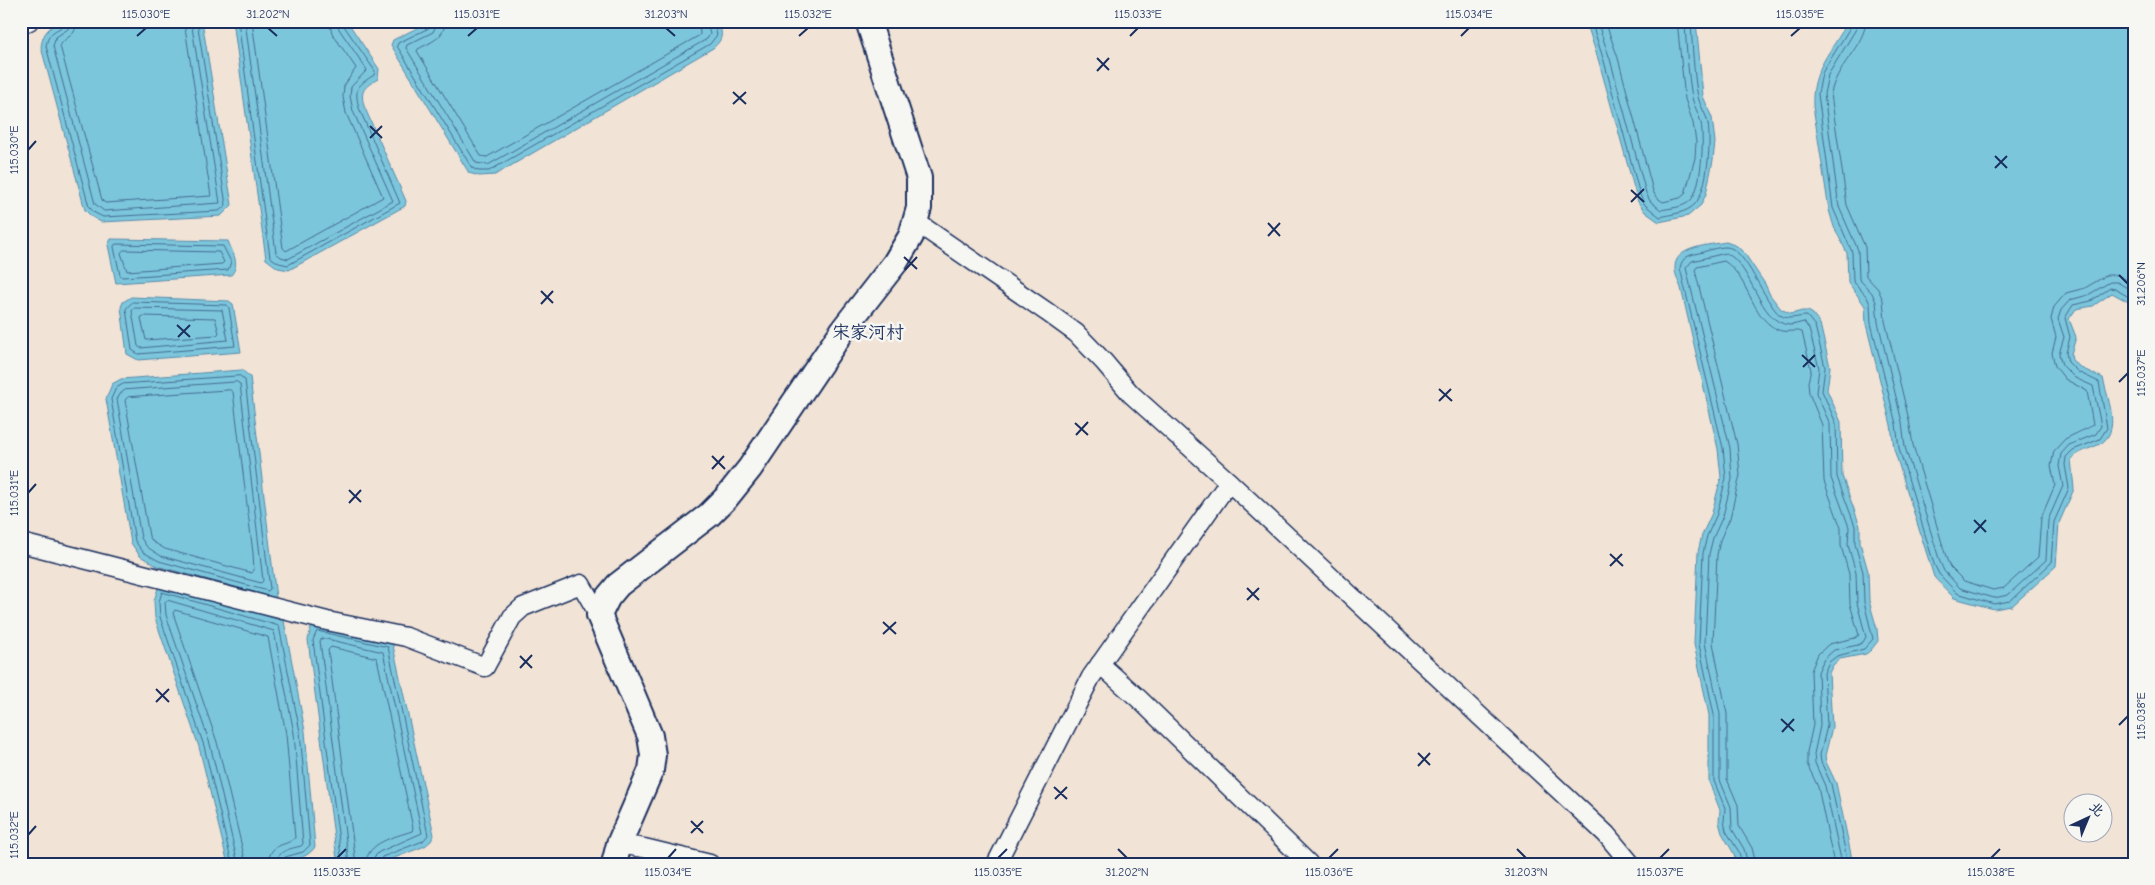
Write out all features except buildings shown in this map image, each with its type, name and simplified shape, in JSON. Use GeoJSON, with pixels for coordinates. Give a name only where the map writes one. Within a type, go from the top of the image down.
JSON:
{"type":"FeatureCollection","features":[{"type":"Feature","properties":{"kind":"street"},"geometry":{"type":"LineString","coordinates":[[21,24],[28,21]]}},
{"type":"Feature","properties":{"kind":"street"},"geometry":{"type":"LineString","coordinates":[[598,615],[608,597],[618,585],[709,515],[750,468],[846,327],[904,250],[916,222],[919,201],[919,178],[868,21]]}},
{"type":"Feature","properties":{"kind":"street"},"geometry":{"type":"LineString","coordinates":[[916,222],[1076,333],[1131,394],[1229,482],[1606,834],[1630,864]]}},
{"type":"Feature","properties":{"kind":"street"},"geometry":{"type":"LineString","coordinates":[[996,864],[1091,677],[1229,482]]}},
{"type":"Feature","properties":{"kind":"street"},"geometry":{"type":"LineString","coordinates":[[21,543],[327,621],[406,637],[485,667],[512,618],[529,604],[582,584],[598,615],[653,745],[651,770],[616,854]]}},
{"type":"Feature","properties":{"kind":"street"},"geometry":{"type":"LineString","coordinates":[[1100,664],[1140,699],[1309,864]]}},
{"type":"Feature","properties":{"kind":"street"},"geometry":{"type":"LineString","coordinates":[[616,854],[644,848],[710,864]]}},
{"type":"Feature","properties":{"kind":"water"},"geometry":{"type":"Polygon","coordinates":[[[64,21],[202,21],[232,205],[221,216],[101,222],[85,210],[41,47],[45,33],[64,21]]]}},
{"type":"Feature","properties":{"kind":"water"},"geometry":{"type":"Polygon","coordinates":[[[233,21],[347,21],[379,69],[378,79],[369,84],[364,90],[363,101],[406,201],[405,206],[289,270],[278,268],[266,259],[233,21]]]}},
{"type":"Feature","properties":{"kind":"water"},"geometry":{"type":"Polygon","coordinates":[[[431,21],[717,21],[721,38],[713,48],[495,175],[479,176],[469,173],[391,45],[393,40],[431,21]]]}},
{"type":"Feature","properties":{"kind":"water"},"geometry":{"type":"Polygon","coordinates":[[[1586,21],[1696,21],[1703,96],[1712,118],[1715,142],[1706,194],[1701,205],[1688,216],[1659,222],[1645,212],[1638,202],[1586,21]]]}},
{"type":"Feature","properties":{"kind":"water"},"geometry":{"type":"Polygon","coordinates":[[[1848,21],[2134,21],[2134,305],[2112,293],[2093,306],[2076,309],[2069,319],[2076,337],[2071,354],[2072,360],[2081,368],[2103,378],[2110,405],[2112,424],[2106,439],[2071,459],[2074,489],[2059,523],[2056,566],[2012,606],[1994,609],[1954,598],[1934,577],[1894,449],[1891,425],[1866,324],[1865,306],[1848,282],[1847,253],[1834,227],[1829,210],[1813,106],[1815,81],[1819,71],[1848,21]]]}},
{"type":"Feature","properties":{"kind":"water"},"geometry":{"type":"Polygon","coordinates":[[[111,239],[228,241],[235,258],[235,267],[231,275],[116,283],[108,245],[111,239]]]}},
{"type":"Feature","properties":{"kind":"water"},"geometry":{"type":"Polygon","coordinates":[[[1726,242],[1737,246],[1745,254],[1770,295],[1781,309],[1791,314],[1808,311],[1813,314],[1820,324],[1830,367],[1827,390],[1841,422],[1842,476],[1860,526],[1860,543],[1868,571],[1869,601],[1877,629],[1878,641],[1866,654],[1840,659],[1833,665],[1829,673],[1832,727],[1825,756],[1836,783],[1853,864],[1737,864],[1734,854],[1722,833],[1719,822],[1720,810],[1709,782],[1709,715],[1694,644],[1698,552],[1702,535],[1712,513],[1721,477],[1718,449],[1675,269],[1676,261],[1686,251],[1726,242]]]}},
{"type":"Feature","properties":{"kind":"water"},"geometry":{"type":"Polygon","coordinates":[[[131,297],[229,301],[233,304],[241,352],[138,360],[127,354],[121,307],[123,302],[131,297]]]}},
{"type":"Feature","properties":{"kind":"water"},"geometry":{"type":"Polygon","coordinates":[[[242,370],[250,377],[276,598],[157,566],[140,556],[131,543],[106,399],[112,384],[121,379],[242,370]]]}},
{"type":"Feature","properties":{"kind":"water"},"geometry":{"type":"Polygon","coordinates":[[[159,585],[284,621],[305,731],[315,847],[308,854],[298,859],[275,864],[228,864],[199,747],[155,618],[154,601],[159,585]]]}},
{"type":"Feature","properties":{"kind":"water"},"geometry":{"type":"Polygon","coordinates":[[[316,625],[392,641],[434,835],[425,846],[379,864],[338,864],[308,640],[311,628],[316,625]]]}},
{"type":"Feature","properties":{"kind":"district","name":"宋家河村"},"geometry":{"type":"Point","coordinates":[868,332]}}]}
